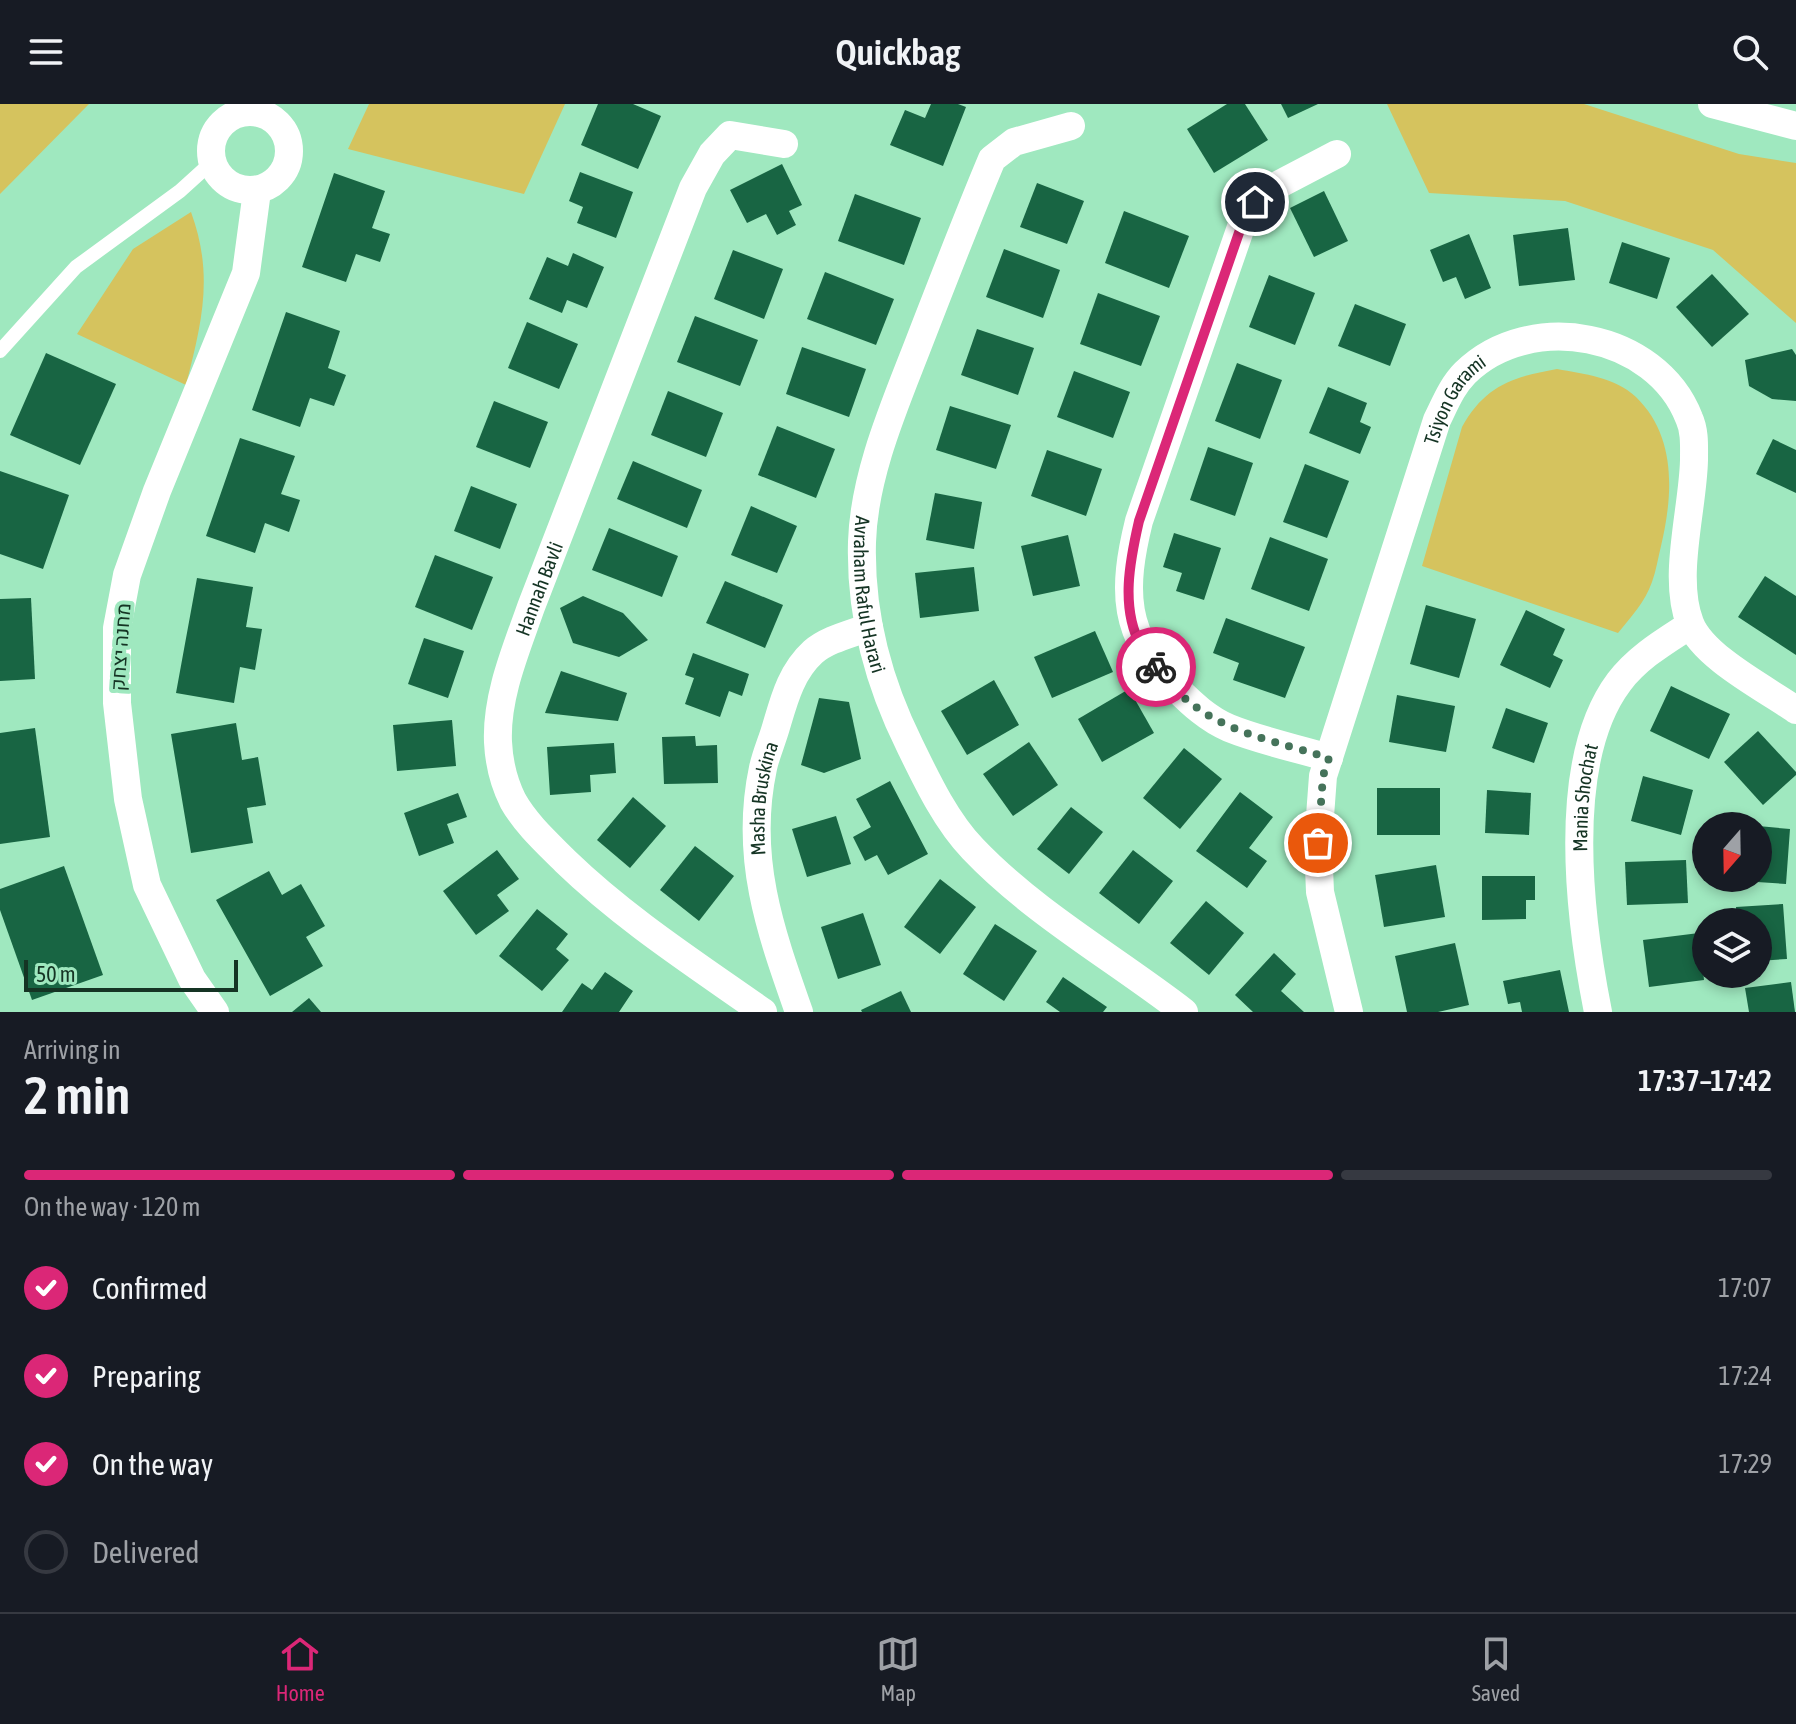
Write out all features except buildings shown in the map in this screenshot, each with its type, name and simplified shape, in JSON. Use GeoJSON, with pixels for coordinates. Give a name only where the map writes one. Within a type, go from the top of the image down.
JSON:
{"type":"FeatureCollection","features":[{"type":"Feature","properties":{"kind":"street"},"geometry":{"type":"LineString","coordinates":[[1712,104],[1796,126]]}},
{"type":"Feature","properties":{"kind":"street"},"geometry":{"type":"LineString","coordinates":[[247,112],[288,114],[286,135],[290,148],[289,161],[280,177],[270,186],[257,191],[243,191],[227,184],[212,162],[210,148],[222,123],[234,115],[247,112]]}},
{"type":"Feature","properties":{"kind":"street","name":"Avraham Raful Harari"},"geometry":{"type":"LineString","coordinates":[[1071,126],[1014,142],[992,159],[901,388],[867,495],[862,541],[864,599],[883,685],[901,727],[949,816],[972,848],[1008,882],[1184,1012]]}},
{"type":"Feature","properties":{"kind":"street","name":"Hannah Bavli"},"geometry":{"type":"LineString","coordinates":[[763,1012],[663,942],[591,886],[540,836],[513,800],[501,771],[498,742],[499,713],[508,675],[531,607],[693,188],[712,154],[730,135],[784,144]]}},
{"type":"Feature","properties":{"kind":"street"},"geometry":{"type":"LineString","coordinates":[[1329,758],[1228,727],[1198,709],[1163,676],[1140,645],[1130,611],[1129,561],[1139,521],[1241,227],[1255,202],[1272,188],[1337,154]]}},
{"type":"Feature","properties":{"kind":"street","name":"מחנה יצחק"},"geometry":{"type":"LineString","coordinates":[[215,1012],[192,979],[147,885],[128,799],[117,703],[117,628],[127,575],[246,273],[257,191]]}},
{"type":"Feature","properties":{"kind":"street","name":"Tsiyon Garami"},"geometry":{"type":"LineString","coordinates":[[1349,1012],[1320,892],[1318,843],[1323,776],[1437,420],[1465,373],[1484,359],[1516,343],[1567,336],[1624,350],[1650,367],[1674,389],[1690,420],[1694,442],[1694,481],[1683,574],[1685,607],[1690,625]]}},
{"type":"Feature","properties":{"kind":"street"},"geometry":{"type":"LineString","coordinates":[[1690,625],[1705,646],[1796,710]]}},
{"type":"Feature","properties":{"kind":"street","name":"Mania Shochat"},"geometry":{"type":"LineString","coordinates":[[1598,1012],[1587,958],[1578,830],[1584,776],[1592,741],[1605,706],[1618,683],[1641,657],[1690,625]]}},
{"type":"Feature","properties":{"kind":"street","name":"Masha Bruskina"},"geometry":{"type":"LineString","coordinates":[[799,1012],[762,898],[757,809],[763,767],[786,693],[800,668],[815,651],[869,627]]}},
{"type":"Feature","properties":{"kind":"lane"},"geometry":{"type":"LineString","coordinates":[[0,351],[76,267],[180,191],[212,162]]}},
{"type":"Feature","properties":{"kind":"shaded area"},"geometry":{"type":"Polygon","coordinates":[[[0,104],[89,104],[0,194],[0,104]]]}},
{"type":"Feature","properties":{"kind":"shaded area"},"geometry":{"type":"Polygon","coordinates":[[[369,104],[565,104],[524,194],[348,149],[369,104]]]}},
{"type":"Feature","properties":{"kind":"shaded area"},"geometry":{"type":"Polygon","coordinates":[[[1387,104],[1584,104],[1739,154],[1796,163],[1796,323],[1713,250],[1565,201],[1429,193],[1387,104]]]}},
{"type":"Feature","properties":{"kind":"shaded area"},"geometry":{"type":"Polygon","coordinates":[[[191,212],[198,235],[204,278],[201,319],[186,385],[77,334],[133,249],[191,212]]]}},
{"type":"Feature","properties":{"kind":"shaded area"},"geometry":{"type":"Polygon","coordinates":[[[1557,369],[1599,377],[1628,390],[1649,413],[1665,448],[1668,507],[1655,573],[1642,603],[1618,633],[1422,566],[1462,427],[1471,413],[1501,386],[1557,369]]]}},
{"type":"Feature","properties":{"kind":"way so far"},"geometry":{"type":"LineString","coordinates":[[1156,667],[1198,709],[1228,727],[1329,758],[1323,776],[1318,843]]}},
{"type":"Feature","properties":{"kind":"route"},"geometry":{"type":"LineString","coordinates":[[1156,667],[1140,645],[1130,611],[1129,561],[1139,521],[1241,227],[1255,202]]}}]}
